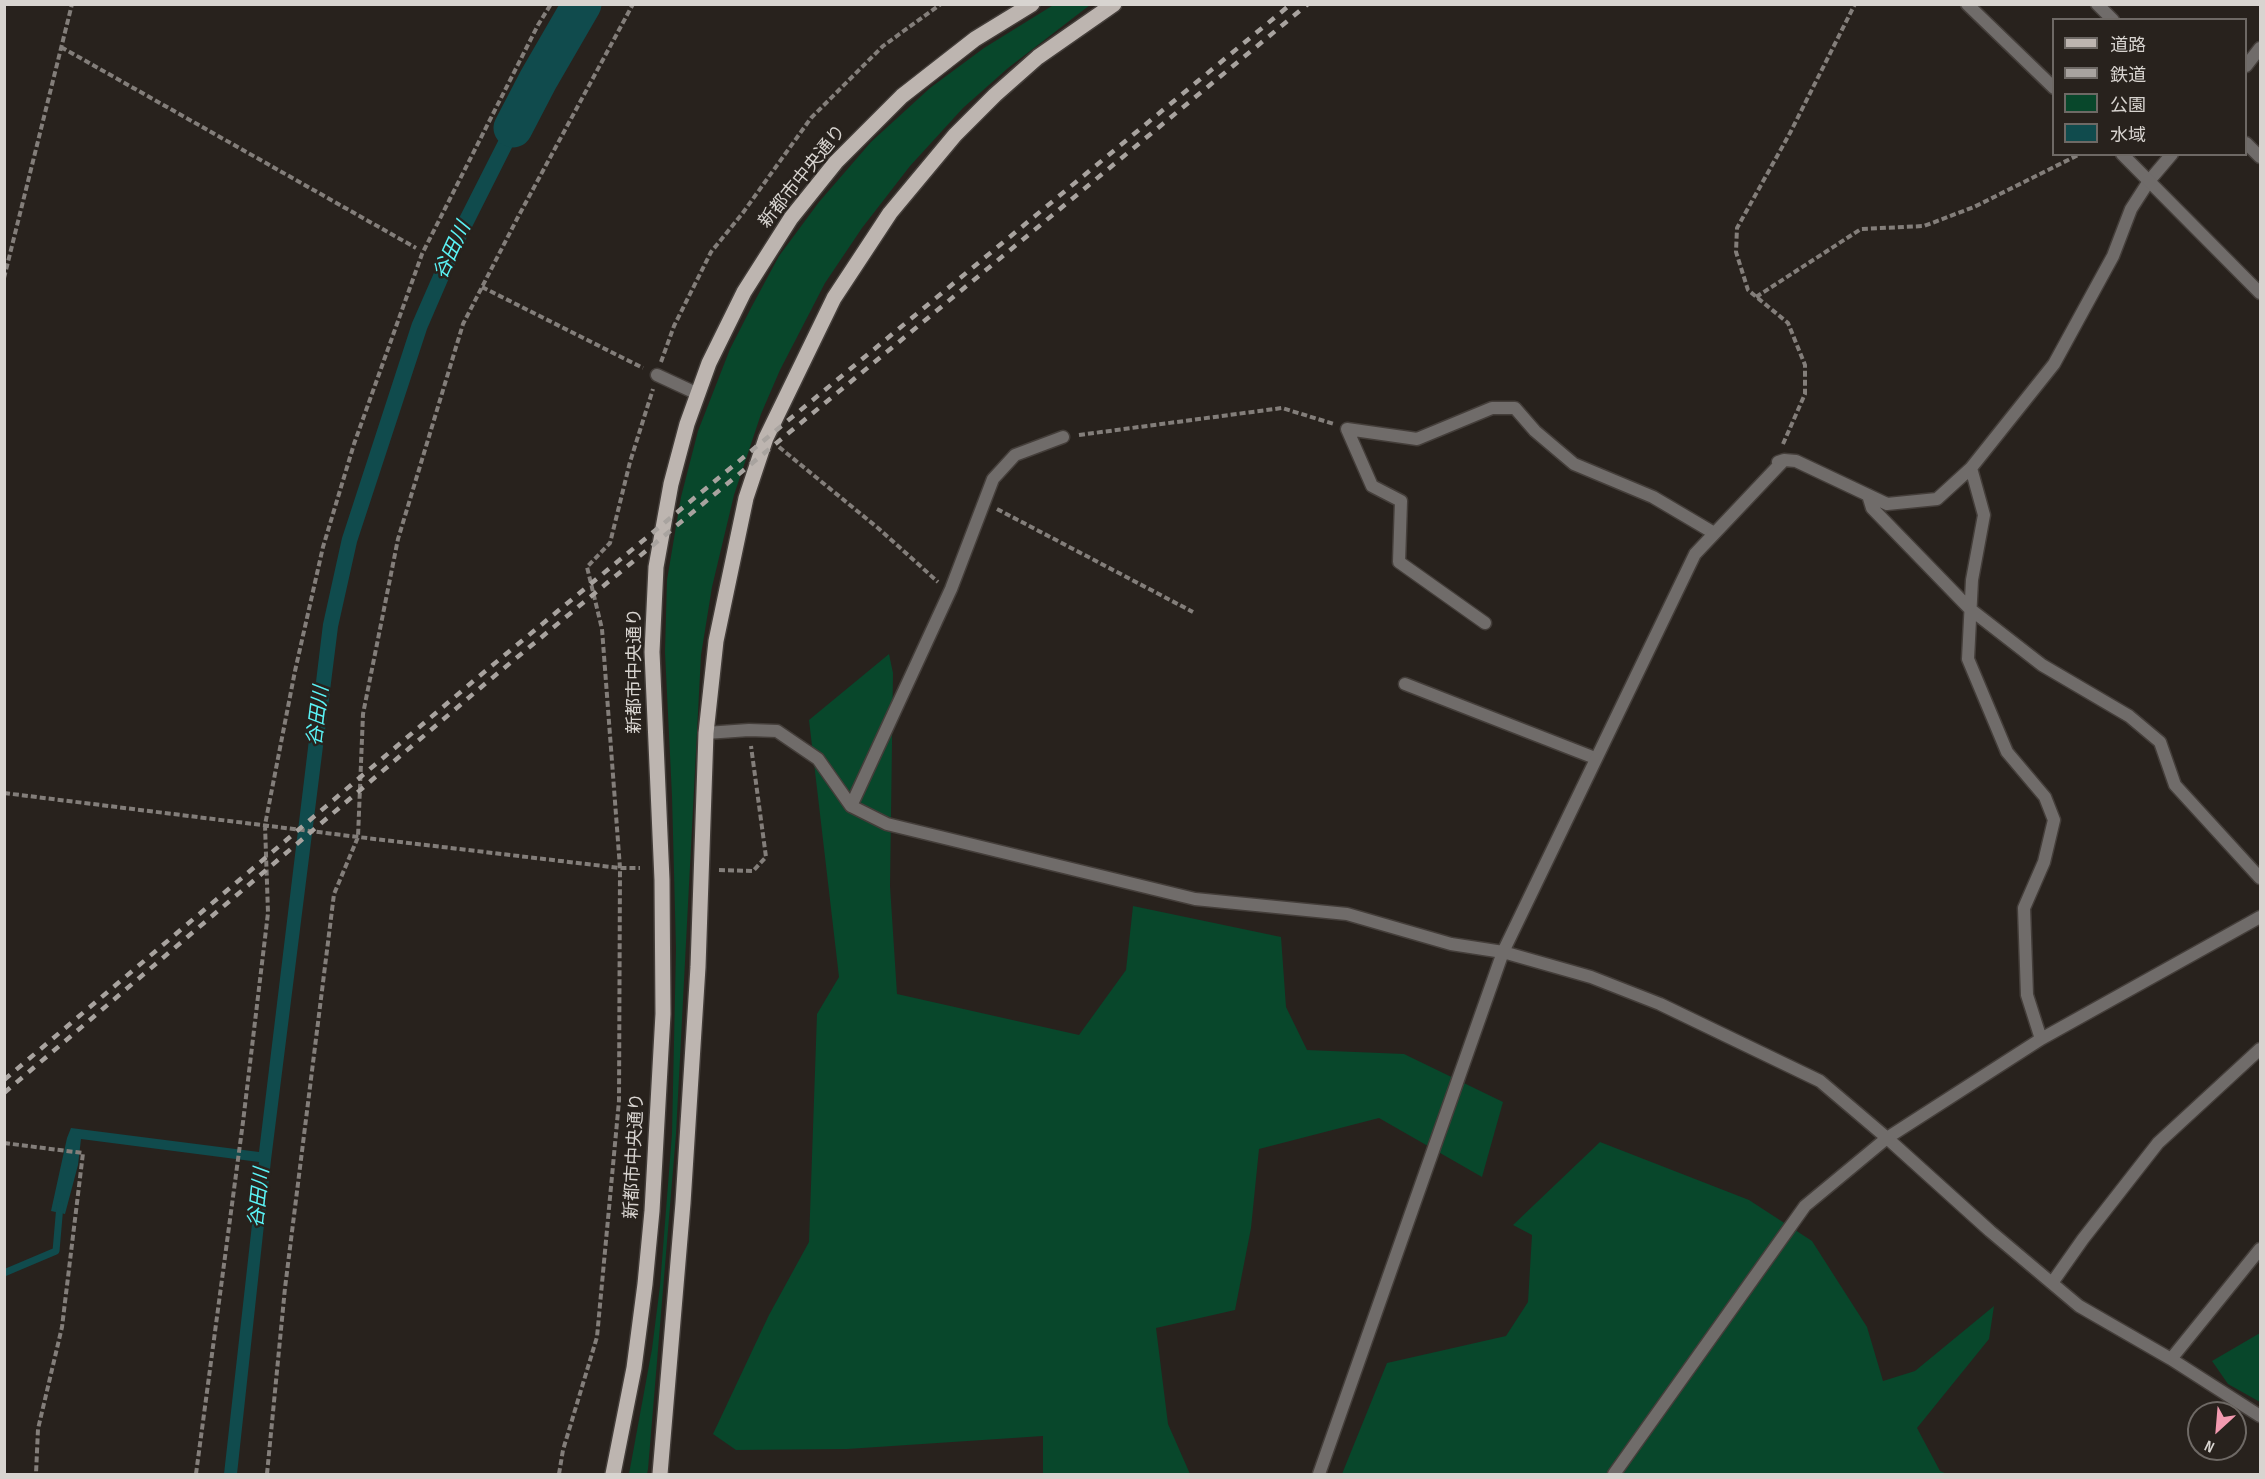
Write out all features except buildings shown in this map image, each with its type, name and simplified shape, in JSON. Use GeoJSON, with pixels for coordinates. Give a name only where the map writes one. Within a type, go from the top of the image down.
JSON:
{"type":"FeatureCollection","features":[{"type":"Feature","properties":{"kind":"main road","name":"新都市中央通り"},"geometry":{"type":"LineString","coordinates":[[613,1474],[634,1368],[652,1211],[663,1014],[662,880],[652,652],[656,567],[671,484],[709,363],[744,292],[790,218],[836,162],[902,96],[975,39],[1032,4]]}},
{"type":"Feature","properties":{"kind":"main road"},"geometry":{"type":"LineString","coordinates":[[660,1474],[683,1203],[698,967],[706,734],[716,641],[746,498],[766,438],[834,297],[890,213],[955,135],[995,95],[1038,57],[1114,4]]}},
{"type":"Feature","properties":{"kind":"street"},"geometry":{"type":"LineString","coordinates":[[1967,4],[2052,86]]}},
{"type":"Feature","properties":{"kind":"street"},"geometry":{"type":"LineString","coordinates":[[2102,6],[2111,18]]}},
{"type":"Feature","properties":{"kind":"street"},"geometry":{"type":"LineString","coordinates":[[2247,65],[2260,48]]}},
{"type":"Feature","properties":{"kind":"street"},"geometry":{"type":"LineString","coordinates":[[2247,144],[2260,157]]}},
{"type":"Feature","properties":{"kind":"street"},"geometry":{"type":"LineString","coordinates":[[2124,156],[2260,293]]}},
{"type":"Feature","properties":{"kind":"street"},"geometry":{"type":"LineString","coordinates":[[1319,1474],[1503,951],[1695,554],[1779,462],[1796,461],[1887,504],[1937,498],[1971,468],[2054,364],[2113,256],[2131,209],[2149,181],[2170,156]]}},
{"type":"Feature","properties":{"kind":"street"},"geometry":{"type":"LineString","coordinates":[[657,375],[698,394]]}},
{"type":"Feature","properties":{"kind":"street"},"geometry":{"type":"LineString","coordinates":[[1347,429],[1417,439],[1492,408],[1515,408],[1535,431],[1574,464],[1653,497],[1714,533]]}},
{"type":"Feature","properties":{"kind":"street"},"geometry":{"type":"LineString","coordinates":[[1347,429],[1372,486],[1401,501],[1399,562],[1485,623]]}},
{"type":"Feature","properties":{"kind":"street"},"geometry":{"type":"LineString","coordinates":[[851,806],[951,589],[993,479],[1015,454],[1063,437]]}},
{"type":"Feature","properties":{"kind":"street"},"geometry":{"type":"LineString","coordinates":[[1971,468],[1984,515],[1972,580],[1968,659],[2007,752],[2044,797],[2054,820],[2044,862],[2024,908],[2027,995],[2041,1039]]}},
{"type":"Feature","properties":{"kind":"street"},"geometry":{"type":"LineString","coordinates":[[1868,495],[1872,508],[1970,609],[2042,665],[2129,716],[2160,742],[2175,785],[2260,878]]}},
{"type":"Feature","properties":{"kind":"street"},"geometry":{"type":"LineString","coordinates":[[1405,684],[1595,758]]}},
{"type":"Feature","properties":{"kind":"street"},"geometry":{"type":"LineString","coordinates":[[706,734],[749,730],[777,731],[818,759],[851,806],[887,824],[1195,899],[1347,914],[1451,944],[1503,951],[1591,976],[1660,1004],[1820,1081],[2079,1306],[2171,1359],[2260,1416]]}},
{"type":"Feature","properties":{"kind":"street"},"geometry":{"type":"LineString","coordinates":[[1614,1474],[1805,1206],[1887,1138],[2041,1039],[2260,917]]}},
{"type":"Feature","properties":{"kind":"street"},"geometry":{"type":"LineString","coordinates":[[2052,1284],[2083,1239],[2158,1143],[2260,1051]]}},
{"type":"Feature","properties":{"kind":"street"},"geometry":{"type":"LineString","coordinates":[[2171,1359],[2260,1249]]}},
{"type":"Feature","properties":{"kind":"path"},"geometry":{"type":"LineString","coordinates":[[4,278],[72,4]]}},
{"type":"Feature","properties":{"kind":"path"},"geometry":{"type":"LineString","coordinates":[[196,1474],[242,1134],[268,913],[265,825],[295,671],[323,547],[354,444],[422,254],[538,25],[551,4]]}},
{"type":"Feature","properties":{"kind":"path"},"geometry":{"type":"LineString","coordinates":[[267,1474],[285,1288],[334,894],[358,837],[363,714],[398,539],[463,324],[633,4]]}},
{"type":"Feature","properties":{"kind":"path"},"geometry":{"type":"LineString","coordinates":[[1779,462],[1805,394],[1805,365],[1788,323],[1748,290],[1736,252],[1737,228],[1790,133],[1855,4]]}},
{"type":"Feature","properties":{"kind":"path"},"geometry":{"type":"LineString","coordinates":[[61,47],[416,248]]}},
{"type":"Feature","properties":{"kind":"path"},"geometry":{"type":"LineString","coordinates":[[1756,297],[1861,229],[1924,225],[1974,207],[2076,156]]}},
{"type":"Feature","properties":{"kind":"path"},"geometry":{"type":"LineString","coordinates":[[482,287],[657,375]]}},
{"type":"Feature","properties":{"kind":"path"},"geometry":{"type":"LineString","coordinates":[[1063,437],[1282,408],[1347,429]]}},
{"type":"Feature","properties":{"kind":"path"},"geometry":{"type":"LineString","coordinates":[[766,438],[792,455],[941,585],[951,589]]}},
{"type":"Feature","properties":{"kind":"path"},"geometry":{"type":"LineString","coordinates":[[984,502],[1194,612]]}},
{"type":"Feature","properties":{"kind":"path"},"geometry":{"type":"LineString","coordinates":[[719,870],[753,871],[766,857],[749,730]]}},
{"type":"Feature","properties":{"kind":"path"},"geometry":{"type":"LineString","coordinates":[[4,793],[346,836],[620,868],[640,868]]}},
{"type":"Feature","properties":{"kind":"path"},"geometry":{"type":"LineString","coordinates":[[4,1143],[83,1154],[62,1327],[38,1429],[36,1474]]}},
{"type":"Feature","properties":{"kind":"green space"},"geometry":{"type":"Polygon","coordinates":[[[1055,4],[1090,5],[1008,68],[963,108],[910,166],[862,228],[825,283],[780,370],[761,414],[734,495],[712,587],[701,655],[676,1134],[648,1469],[647,1474],[629,1474],[652,1349],[660,1286],[672,1134],[676,949],[665,652],[667,580],[681,497],[698,431],[730,349],[752,306],[779,256],[819,202],[871,142],[930,88],[984,48],[1055,4]]]}},
{"type":"Feature","properties":{"kind":"green space"},"geometry":{"type":"Polygon","coordinates":[[[889,654],[893,673],[890,886],[897,994],[1079,1035],[1126,970],[1133,906],[1281,937],[1286,1007],[1307,1050],[1404,1054],[1503,1102],[1482,1177],[1379,1118],[1259,1149],[1251,1228],[1235,1310],[1156,1328],[1168,1424],[1190,1474],[1043,1474],[1043,1436],[847,1449],[736,1450],[713,1434],[769,1315],[809,1242],[817,1014],[839,977],[809,720],[889,654]]]}},
{"type":"Feature","properties":{"kind":"green space"},"geometry":{"type":"Polygon","coordinates":[[[1600,1142],[1749,1200],[1812,1241],[1867,1327],[1883,1381],[1915,1371],[1994,1306],[1989,1339],[1917,1428],[1940,1471],[1947,1474],[1342,1474],[1387,1363],[1506,1336],[1528,1302],[1532,1235],[1513,1225],[1600,1142]]]}},
{"type":"Feature","properties":{"kind":"green space"},"geometry":{"type":"Polygon","coordinates":[[[2260,1333],[2260,1402],[2228,1384],[2212,1361],[2260,1333]]]}},
{"type":"Feature","properties":{"kind":"water"},"geometry":{"type":"Polygon","coordinates":[[[531,76],[544,84],[465,241],[427,329],[357,542],[338,627],[271,1160],[237,1474],[224,1474],[259,1162],[81,1139],[78,1165],[65,1214],[51,1211],[67,1138],[71,1128],[259,1152],[323,624],[342,538],[412,323],[451,234],[531,76]]]}},
{"type":"Feature","properties":{"kind":"waterway","name":"谷田川"},"geometry":{"type":"LineString","coordinates":[[513,128],[582,4]]}},
{"type":"Feature","properties":{"kind":"waterway"},"geometry":{"type":"LineString","coordinates":[[4,1273],[56,1251],[60,1205]]}},
{"type":"Feature","properties":{"kind":"railway"},"geometry":{"type":"LineString","coordinates":[[4,1080],[477,678],[1291,4]]}},
{"type":"Feature","properties":{"kind":"railway"},"geometry":{"type":"LineString","coordinates":[[4,1093],[486,683],[1308,4]]}}]}
